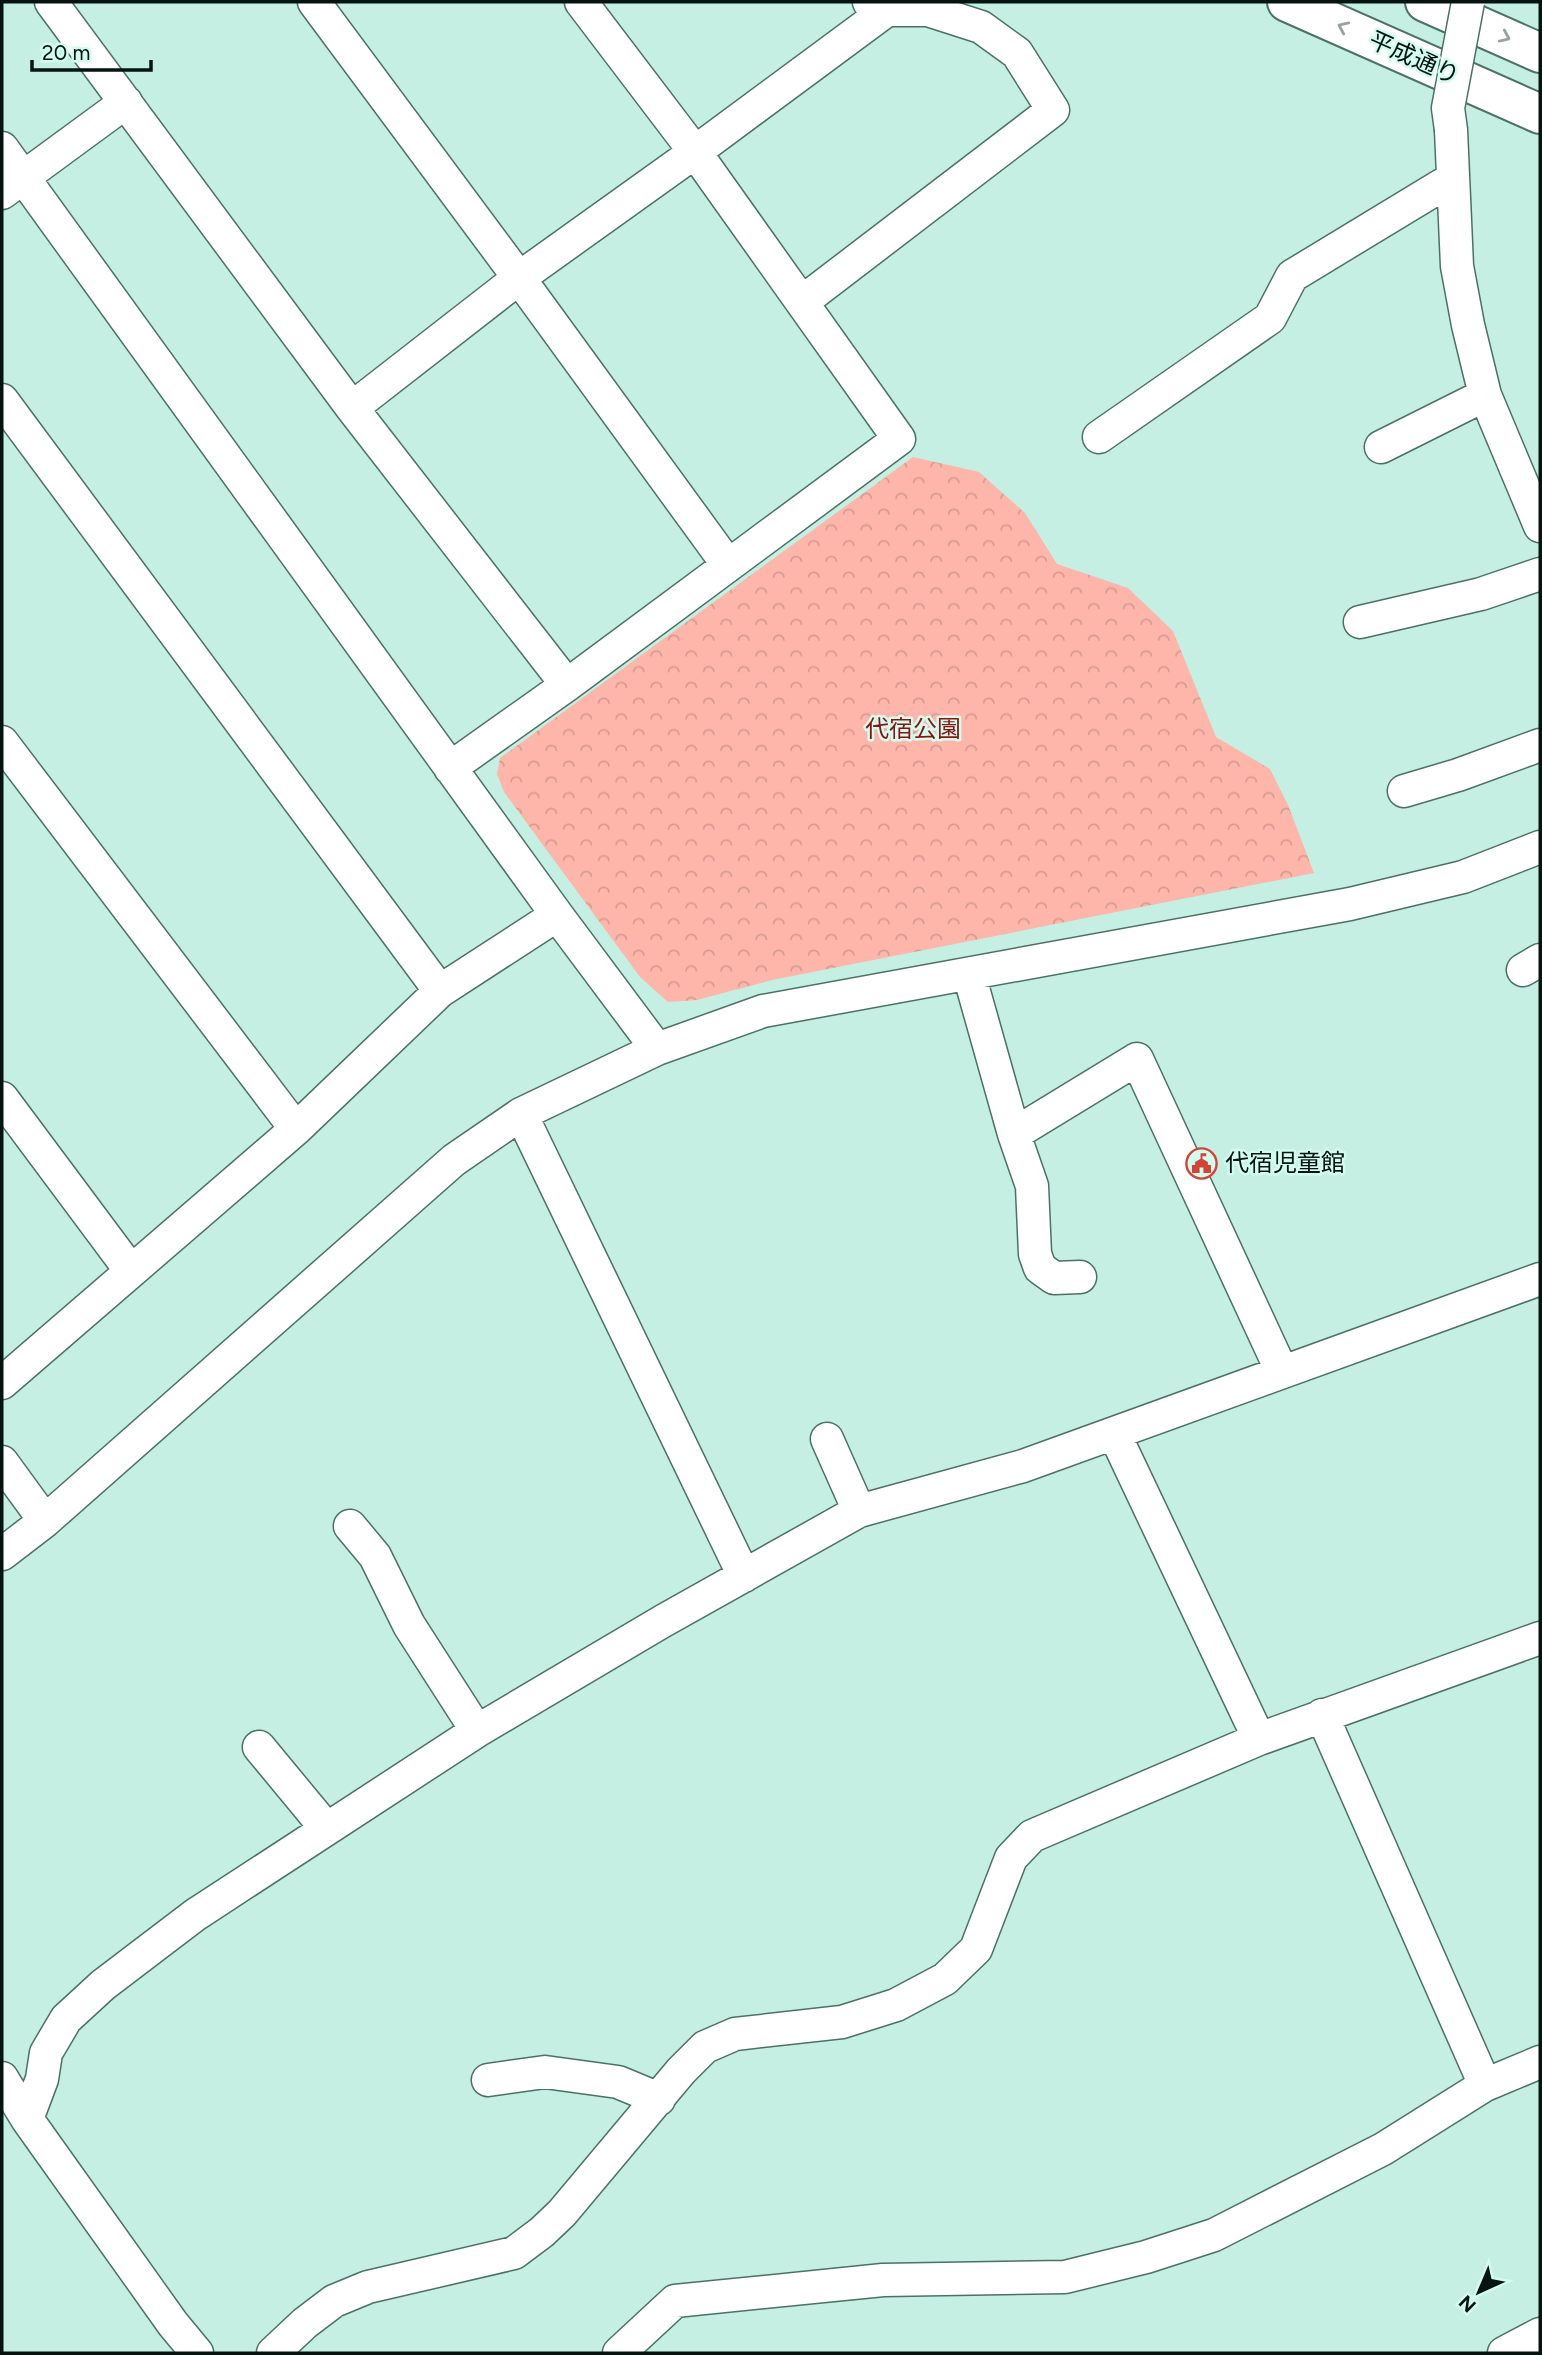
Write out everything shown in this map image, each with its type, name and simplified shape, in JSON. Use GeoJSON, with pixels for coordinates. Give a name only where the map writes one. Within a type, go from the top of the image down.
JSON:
{"type":"FeatureCollection","features":[{"type":"Feature","properties":{"kind":"street"},"geometry":{"type":"LineString","coordinates":[[51,2],[352,408],[567,685]]}},
{"type":"Feature","properties":{"kind":"street"},"geometry":{"type":"LineString","coordinates":[[314,2],[728,565]]}},
{"type":"Feature","properties":{"kind":"street"},"geometry":{"type":"LineString","coordinates":[[450,768],[567,685],[899,439],[695,152],[581,2]]}},
{"type":"Feature","properties":{"kind":"street","name":"平成通り"},"geometry":{"type":"LineString","coordinates":[[1287,2],[1540,114]]}},
{"type":"Feature","properties":{"kind":"street"},"geometry":{"type":"LineString","coordinates":[[1425,2],[1540,53]]}},
{"type":"Feature","properties":{"kind":"street"},"geometry":{"type":"LineString","coordinates":[[1468,2],[1448,108],[1457,266],[1485,395],[1540,526]]}},
{"type":"Feature","properties":{"kind":"street"},"geometry":{"type":"LineString","coordinates":[[352,408],[519,278],[695,152],[878,6],[928,10],[981,27],[1017,53],[1054,110],[802,302]]}},
{"type":"Feature","properties":{"kind":"street"},"geometry":{"type":"LineString","coordinates":[[12,186],[126,102]]}},
{"type":"Feature","properties":{"kind":"street"},"geometry":{"type":"LineString","coordinates":[[2,148],[12,186],[450,768],[657,1049]]}},
{"type":"Feature","properties":{"kind":"street"},"geometry":{"type":"LineString","coordinates":[[1099,437],[1270,318],[1292,276],[1452,179]]}},
{"type":"Feature","properties":{"kind":"street"},"geometry":{"type":"LineString","coordinates":[[1381,447],[1485,395]]}},
{"type":"Feature","properties":{"kind":"street"},"geometry":{"type":"LineString","coordinates":[[2,400],[440,991]]}},
{"type":"Feature","properties":{"kind":"street"},"geometry":{"type":"LineString","coordinates":[[1360,622],[1481,594],[1540,574]]}},
{"type":"Feature","properties":{"kind":"street"},"geometry":{"type":"LineString","coordinates":[[2,742],[296,1129]]}},
{"type":"Feature","properties":{"kind":"street"},"geometry":{"type":"LineString","coordinates":[[1404,791],[1540,746]]}},
{"type":"Feature","properties":{"kind":"street"},"geometry":{"type":"LineString","coordinates":[[2,1554],[46,1521],[454,1160],[521,1114],[657,1049],[763,1011],[1350,904],[1464,877],[1540,848]]}},
{"type":"Feature","properties":{"kind":"street"},"geometry":{"type":"LineString","coordinates":[[2,1383],[296,1129],[440,991],[557,915]]}},
{"type":"Feature","properties":{"kind":"street"},"geometry":{"type":"LineString","coordinates":[[969,974],[1014,1134],[1032,1186],[1035,1254],[1040,1268],[1054,1278],[1080,1277]]}},
{"type":"Feature","properties":{"kind":"street"},"geometry":{"type":"LineString","coordinates":[[1014,1134],[1137,1059],[1282,1372]]}},
{"type":"Feature","properties":{"kind":"street"},"geometry":{"type":"LineString","coordinates":[[2,1098],[131,1271]]}},
{"type":"Feature","properties":{"kind":"street"},"geometry":{"type":"LineString","coordinates":[[521,1114],[744,1576]]}},
{"type":"Feature","properties":{"kind":"street"},"geometry":{"type":"LineString","coordinates":[[27,2119],[42,2078],[46,2053],[66,2020],[103,1985],[195,1915],[477,1731],[859,1511],[1023,1465],[1540,1279]]}},
{"type":"Feature","properties":{"kind":"street"},"geometry":{"type":"LineString","coordinates":[[1114,1433],[1259,1739]]}},
{"type":"Feature","properties":{"kind":"street"},"geometry":{"type":"LineString","coordinates":[[827,1439],[859,1511]]}},
{"type":"Feature","properties":{"kind":"street"},"geometry":{"type":"LineString","coordinates":[[2,1462],[46,1521]]}},
{"type":"Feature","properties":{"kind":"street"},"geometry":{"type":"LineString","coordinates":[[350,1526],[375,1556],[409,1625],[477,1731]]}},
{"type":"Feature","properties":{"kind":"street"},"geometry":{"type":"LineString","coordinates":[[273,2353],[334,2301],[368,2287],[514,2253],[562,2213],[681,2071],[705,2047],[735,2034],[842,2022],[896,2005],[945,1979],[976,1949],[1011,1858],[1032,1836],[1259,1739],[1540,1638]]}},
{"type":"Feature","properties":{"kind":"street"},"geometry":{"type":"LineString","coordinates":[[1322,1715],[1485,2085]]}},
{"type":"Feature","properties":{"kind":"street"},"geometry":{"type":"LineString","coordinates":[[259,1747],[326,1828]]}},
{"type":"Feature","properties":{"kind":"street"},"geometry":{"type":"LineString","coordinates":[[619,2353],[675,2301],[883,2280],[1065,2277],[1146,2258],[1214,2235],[1383,2149],[1485,2085],[1540,2062]]}},
{"type":"Feature","properties":{"kind":"street"},"geometry":{"type":"LineString","coordinates":[[488,2080],[545,2072],[618,2082],[659,2099]]}},
{"type":"Feature","properties":{"kind":"street"},"geometry":{"type":"LineString","coordinates":[[2,2078],[27,2119],[173,2324],[197,2353]]}},
{"type":"Feature","properties":{"kind":"street"},"geometry":{"type":"LineString","coordinates":[[1504,2353],[1540,2334]]}},
{"type":"Feature","properties":{"kind":"green space","name":"代宿公園"},"geometry":{"type":"Polygon","coordinates":[[[913,457],[979,472],[1025,513],[1057,564],[1128,588],[1173,631],[1216,737],[1270,769],[1288,805],[1314,873],[772,980],[697,1000],[668,1002],[640,977],[504,792],[497,774],[500,758],[913,457]]]}},
{"type":"Feature","properties":{"kind":"place","name":"代宿児童館"},"geometry":{"type":"Point","coordinates":[1202,1163]}}]}
